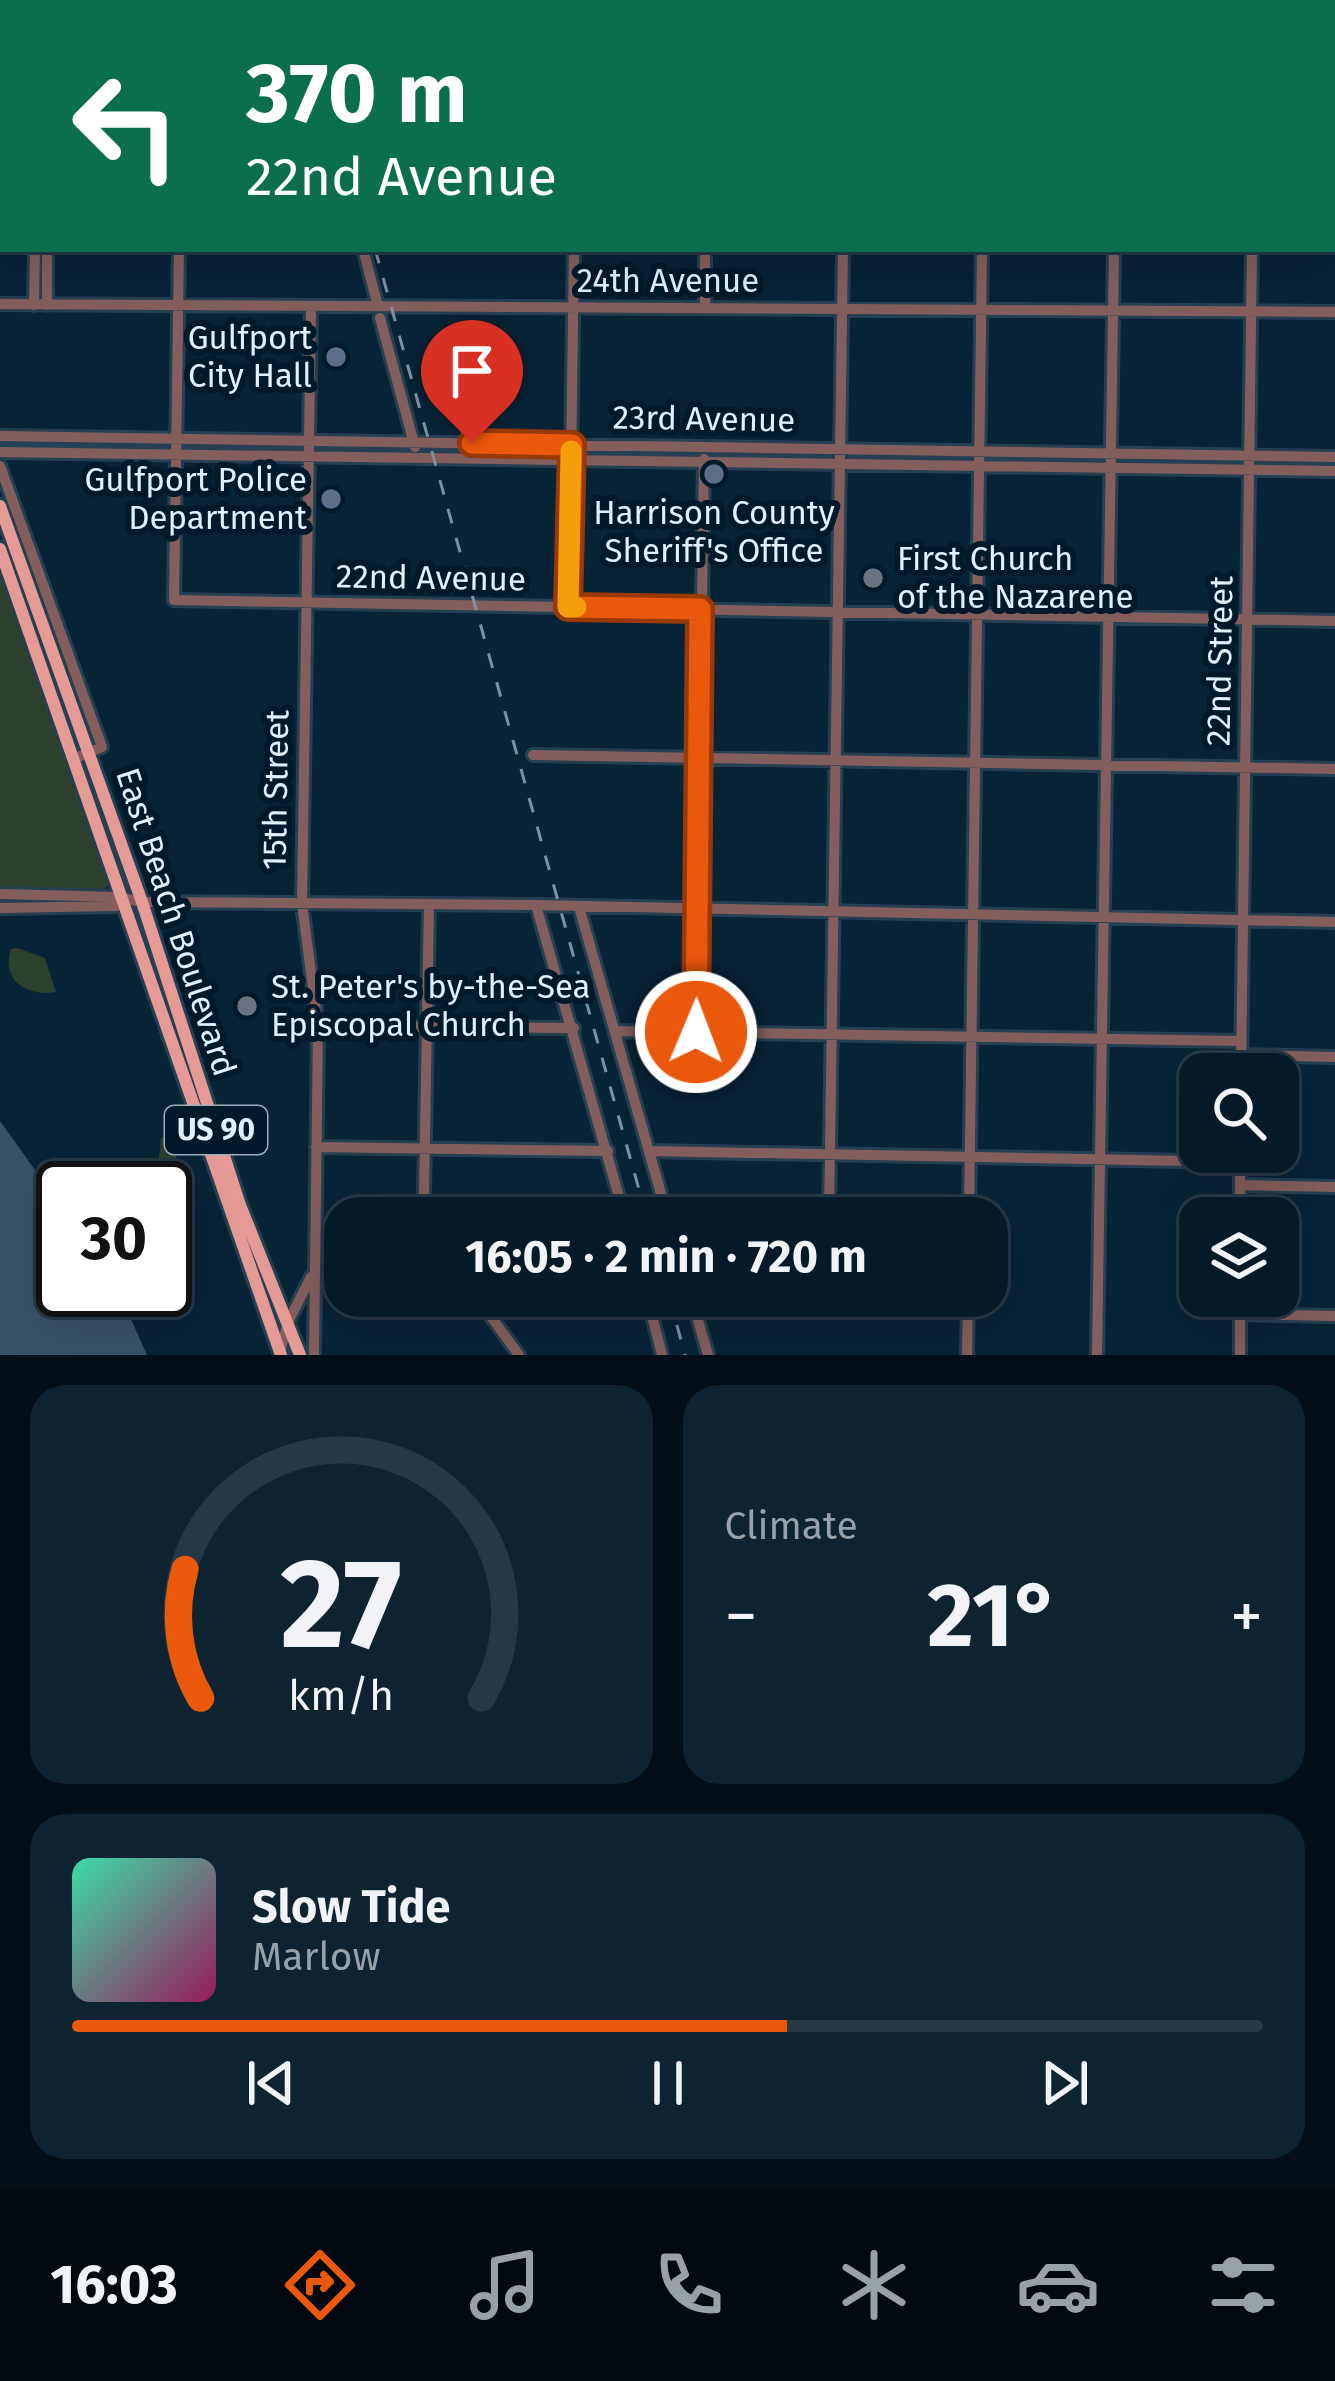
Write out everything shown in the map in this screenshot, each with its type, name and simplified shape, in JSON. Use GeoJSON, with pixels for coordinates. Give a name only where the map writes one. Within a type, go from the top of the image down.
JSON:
{"type":"FeatureCollection","features":[{"type":"Feature","properties":{"kind":"main road","name":"East Beach Boulevard"},"geometry":{"type":"LineString","coordinates":[[0,506],[142,902],[240,1204],[300,1355]]}},
{"type":"Feature","properties":{"kind":"main road","name":"East Beach Boulevard"},"geometry":{"type":"LineString","coordinates":[[0,549],[280,1353]]}},
{"type":"Feature","properties":{"kind":"street"},"geometry":{"type":"LineString","coordinates":[[35,252],[40,305]]}},
{"type":"Feature","properties":{"kind":"street"},"geometry":{"type":"LineString","coordinates":[[40,305],[47,252]]}},
{"type":"Feature","properties":{"kind":"street"},"geometry":{"type":"LineString","coordinates":[[176,454],[178,252]]}},
{"type":"Feature","properties":{"kind":"street"},"geometry":{"type":"LineString","coordinates":[[364,252],[417,456]]}},
{"type":"Feature","properties":{"kind":"street"},"geometry":{"type":"LineString","coordinates":[[568,607],[574,252]]}},
{"type":"Feature","properties":{"kind":"street"},"geometry":{"type":"LineString","coordinates":[[705,252],[705,308]]}},
{"type":"Feature","properties":{"kind":"street"},"geometry":{"type":"LineString","coordinates":[[829,1197],[843,252]]}},
{"type":"Feature","properties":{"kind":"street"},"geometry":{"type":"LineString","coordinates":[[969,1197],[982,252]]}},
{"type":"Feature","properties":{"kind":"street"},"geometry":{"type":"LineString","coordinates":[[1097,1355],[1114,252]]}},
{"type":"Feature","properties":{"kind":"street","name":"22nd Street"},"geometry":{"type":"LineString","coordinates":[[1241,1053],[1252,252]]}},
{"type":"Feature","properties":{"kind":"street","name":"24th Avenue"},"geometry":{"type":"LineString","coordinates":[[0,304],[311,306],[379,312],[574,307],[1335,312]]}},
{"type":"Feature","properties":{"kind":"street","name":"15th Street"},"geometry":{"type":"LineString","coordinates":[[311,306],[302,904],[318,1026],[314,1355]]}},
{"type":"Feature","properties":{"kind":"street","name":"23rd Avenue"},"geometry":{"type":"LineString","coordinates":[[0,436],[1335,457]]}},
{"type":"Feature","properties":{"kind":"street"},"geometry":{"type":"LineString","coordinates":[[219,454],[226,439]]}},
{"type":"Feature","properties":{"kind":"street"},"geometry":{"type":"LineString","coordinates":[[696,1032],[704,447]]}},
{"type":"Feature","properties":{"kind":"street","name":"23rd Avenue"},"geometry":{"type":"LineString","coordinates":[[0,452],[1335,471]]}},
{"type":"Feature","properties":{"kind":"street","name":"22nd Avenue"},"geometry":{"type":"LineString","coordinates":[[176,454],[174,600],[1335,621]]}},
{"type":"Feature","properties":{"kind":"street"},"geometry":{"type":"LineString","coordinates":[[0,466],[102,747],[76,758]]}},
{"type":"Feature","properties":{"kind":"street"},"geometry":{"type":"LineString","coordinates":[[533,755],[1335,769]]}},
{"type":"Feature","properties":{"kind":"street"},"geometry":{"type":"LineString","coordinates":[[0,894],[118,897],[126,902]]}},
{"type":"Feature","properties":{"kind":"street"},"geometry":{"type":"LineString","coordinates":[[0,908],[117,907],[126,902],[536,905],[1335,922]]}},
{"type":"Feature","properties":{"kind":"street"},"geometry":{"type":"LineString","coordinates":[[425,1197],[429,904]]}},
{"type":"Feature","properties":{"kind":"street"},"geometry":{"type":"LineString","coordinates":[[536,905],[620,1197]]}},
{"type":"Feature","properties":{"kind":"street"},"geometry":{"type":"LineString","coordinates":[[579,907],[662,1197]]}},
{"type":"Feature","properties":{"kind":"street"},"geometry":{"type":"LineString","coordinates":[[318,1026],[574,1028]]}},
{"type":"Feature","properties":{"kind":"street"},"geometry":{"type":"LineString","coordinates":[[616,1031],[1102,1039],[1335,1058]]}},
{"type":"Feature","properties":{"kind":"street"},"geometry":{"type":"LineString","coordinates":[[316,1147],[608,1151]]}},
{"type":"Feature","properties":{"kind":"street"},"geometry":{"type":"LineString","coordinates":[[649,1151],[1179,1158]]}},
{"type":"Feature","properties":{"kind":"street"},"geometry":{"type":"LineString","coordinates":[[1240,1173],[1240,1197]]}},
{"type":"Feature","properties":{"kind":"street"},"geometry":{"type":"LineString","coordinates":[[1240,1185],[1335,1187]]}},
{"type":"Feature","properties":{"kind":"street","name":"15th Street"},"geometry":{"type":"LineString","coordinates":[[280,1353],[288,1322],[313,1274]]}},
{"type":"Feature","properties":{"kind":"street"},"geometry":{"type":"LineString","coordinates":[[1299,1315],[1335,1316]]}},
{"type":"Feature","properties":{"kind":"street"},"geometry":{"type":"LineString","coordinates":[[491,1317],[519,1355]]}},
{"type":"Feature","properties":{"kind":"street"},"geometry":{"type":"LineString","coordinates":[[652,1317],[662,1355]]}},
{"type":"Feature","properties":{"kind":"street"},"geometry":{"type":"LineString","coordinates":[[697,1317],[708,1355]]}},
{"type":"Feature","properties":{"kind":"street"},"geometry":{"type":"LineString","coordinates":[[967,1355],[968,1317]]}},
{"type":"Feature","properties":{"kind":"street"},"geometry":{"type":"LineString","coordinates":[[1240,1317],[1240,1355]]}},
{"type":"Feature","properties":{"kind":"green space"},"geometry":{"type":"Polygon","coordinates":[[[0,573],[109,876],[102,890],[0,890],[0,573]]]}},
{"type":"Feature","properties":{"kind":"green space"},"geometry":{"type":"Polygon","coordinates":[[[11,949],[45,958],[56,992],[36,992],[13,978],[9,960],[11,949]]]}},
{"type":"Feature","properties":{"kind":"green space"},"geometry":{"type":"Polygon","coordinates":[[[169,1135],[177,1161],[159,1161],[161,1138],[169,1135]]]}},
{"type":"Feature","properties":{"kind":"water"},"geometry":{"type":"Polygon","coordinates":[[[0,1121],[36,1171],[36,1317],[130,1317],[147,1355],[0,1355],[0,1121]]]}},
{"type":"Feature","properties":{"kind":"railway"},"geometry":{"type":"LineString","coordinates":[[376,252],[641,1197]]}},
{"type":"Feature","properties":{"kind":"railway"},"geometry":{"type":"LineString","coordinates":[[675,1317],[685,1355]]}},
{"type":"Feature","properties":{"kind":"slow traffic"},"geometry":{"type":"LineString","coordinates":[[571,451],[568,607],[576,607]]}},
{"type":"Feature","properties":{"kind":"place","name":"Gulfport City Hall"},"geometry":{"type":"Point","coordinates":[336,357]}},
{"type":"Feature","properties":{"kind":"place","name":"Harrison County Sheriff's Office"},"geometry":{"type":"Point","coordinates":[714,474]}},
{"type":"Feature","properties":{"kind":"place","name":"Gulfport Police Department"},"geometry":{"type":"Point","coordinates":[331,499]}},
{"type":"Feature","properties":{"kind":"place","name":"First Church of the Nazarene"},"geometry":{"type":"Point","coordinates":[873,578]}},
{"type":"Feature","properties":{"kind":"place","name":"St. Peter's by-the-Sea Episcopal Church"},"geometry":{"type":"Point","coordinates":[247,1006]}},
{"type":"Feature","properties":{"kind":"route"},"geometry":{"type":"LineString","coordinates":[[472,443],[572,445],[568,607],[700,609],[696,1032]]}}]}
